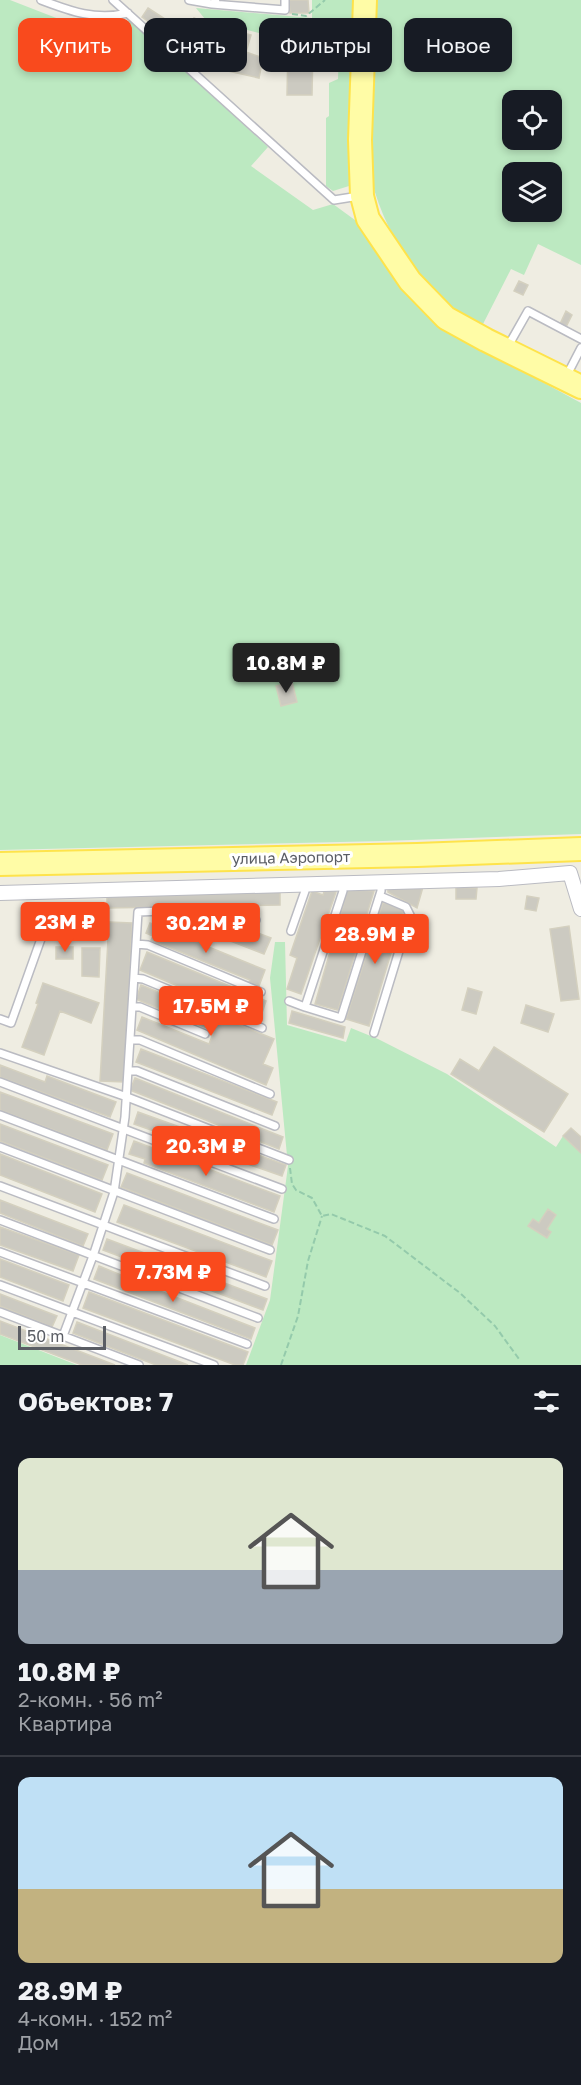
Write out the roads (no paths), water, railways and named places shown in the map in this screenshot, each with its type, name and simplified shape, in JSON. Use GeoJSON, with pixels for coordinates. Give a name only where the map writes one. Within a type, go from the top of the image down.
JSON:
{"type":"FeatureCollection","features":[{"type":"Feature","properties":{"kind":"main road"},"geometry":{"type":"LineString","coordinates":[[365,0],[360,140],[362,196],[368,219],[410,282],[446,318],[573,382]]}},
{"type":"Feature","properties":{"kind":"main road","name":"улица Аэропорт"},"geometry":{"type":"LineString","coordinates":[[0,864],[581,849]]}},
{"type":"Feature","properties":{"kind":"street"},"geometry":{"type":"LineString","coordinates":[[0,893],[342,883],[380,889],[575,873],[581,909]]}},
{"type":"Feature","properties":{"kind":"lane"},"geometry":{"type":"LineString","coordinates":[[41,0],[72,12],[97,16],[128,13]]}},
{"type":"Feature","properties":{"kind":"lane"},"geometry":{"type":"LineString","coordinates":[[113,0],[334,200],[362,196]]}},
{"type":"Feature","properties":{"kind":"lane"},"geometry":{"type":"LineString","coordinates":[[189,0],[285,10],[285,0]]}},
{"type":"Feature","properties":{"kind":"lane"},"geometry":{"type":"LineString","coordinates":[[506,350],[528,311],[581,339]]}},
{"type":"Feature","properties":{"kind":"lane"},"geometry":{"type":"LineString","coordinates":[[573,382],[581,348]]}},
{"type":"Feature","properties":{"kind":"lane"},"geometry":{"type":"LineString","coordinates":[[305,1007],[343,891],[342,883]]}},
{"type":"Feature","properties":{"kind":"lane"},"geometry":{"type":"LineString","coordinates":[[291,931],[305,891],[304,885]]}},
{"type":"Feature","properties":{"kind":"lane"},"geometry":{"type":"LineString","coordinates":[[289,1001],[341,1018],[380,889],[406,907],[410,915],[374,1033]]}},
{"type":"Feature","properties":{"kind":"lane"},"geometry":{"type":"LineString","coordinates":[[63,1336],[114,1192],[127,1096],[138,912],[211,909],[256,920]]}},
{"type":"Feature","properties":{"kind":"lane"},"geometry":{"type":"LineString","coordinates":[[0,1019],[11,1023],[47,922],[83,922]]}},
{"type":"Feature","properties":{"kind":"lane"},"geometry":{"type":"LineString","coordinates":[[136,944],[148,945],[261,992]]}},
{"type":"Feature","properties":{"kind":"lane"},"geometry":{"type":"LineString","coordinates":[[134,978],[143,979],[262,1028]]}},
{"type":"Feature","properties":{"kind":"lane"},"geometry":{"type":"LineString","coordinates":[[132,1007],[140,1007],[205,1034]]}},
{"type":"Feature","properties":{"kind":"lane"},"geometry":{"type":"LineString","coordinates":[[130,1040],[140,1040],[270,1094]]}},
{"type":"Feature","properties":{"kind":"lane"},"geometry":{"type":"LineString","coordinates":[[0,1053],[127,1096],[289,1160]]}},
{"type":"Feature","properties":{"kind":"lane"},"geometry":{"type":"LineString","coordinates":[[128,1071],[137,1071],[275,1126]]}},
{"type":"Feature","properties":{"kind":"lane"},"geometry":{"type":"LineString","coordinates":[[0,1082],[282,1189]]}},
{"type":"Feature","properties":{"kind":"lane"},"geometry":{"type":"LineString","coordinates":[[0,1115],[274,1219]]}},
{"type":"Feature","properties":{"kind":"lane"},"geometry":{"type":"LineString","coordinates":[[0,1147],[270,1250]]}},
{"type":"Feature","properties":{"kind":"lane"},"geometry":{"type":"LineString","coordinates":[[0,1186],[265,1286]]}},
{"type":"Feature","properties":{"kind":"lane"},"geometry":{"type":"LineString","coordinates":[[0,1220],[258,1318]]}},
{"type":"Feature","properties":{"kind":"lane"},"geometry":{"type":"LineString","coordinates":[[0,1252],[248,1344]]}},
{"type":"Feature","properties":{"kind":"lane"},"geometry":{"type":"LineString","coordinates":[[0,1286],[214,1365]]}},
{"type":"Feature","properties":{"kind":"lane"},"geometry":{"type":"LineString","coordinates":[[0,1312],[139,1365]]}}]}
